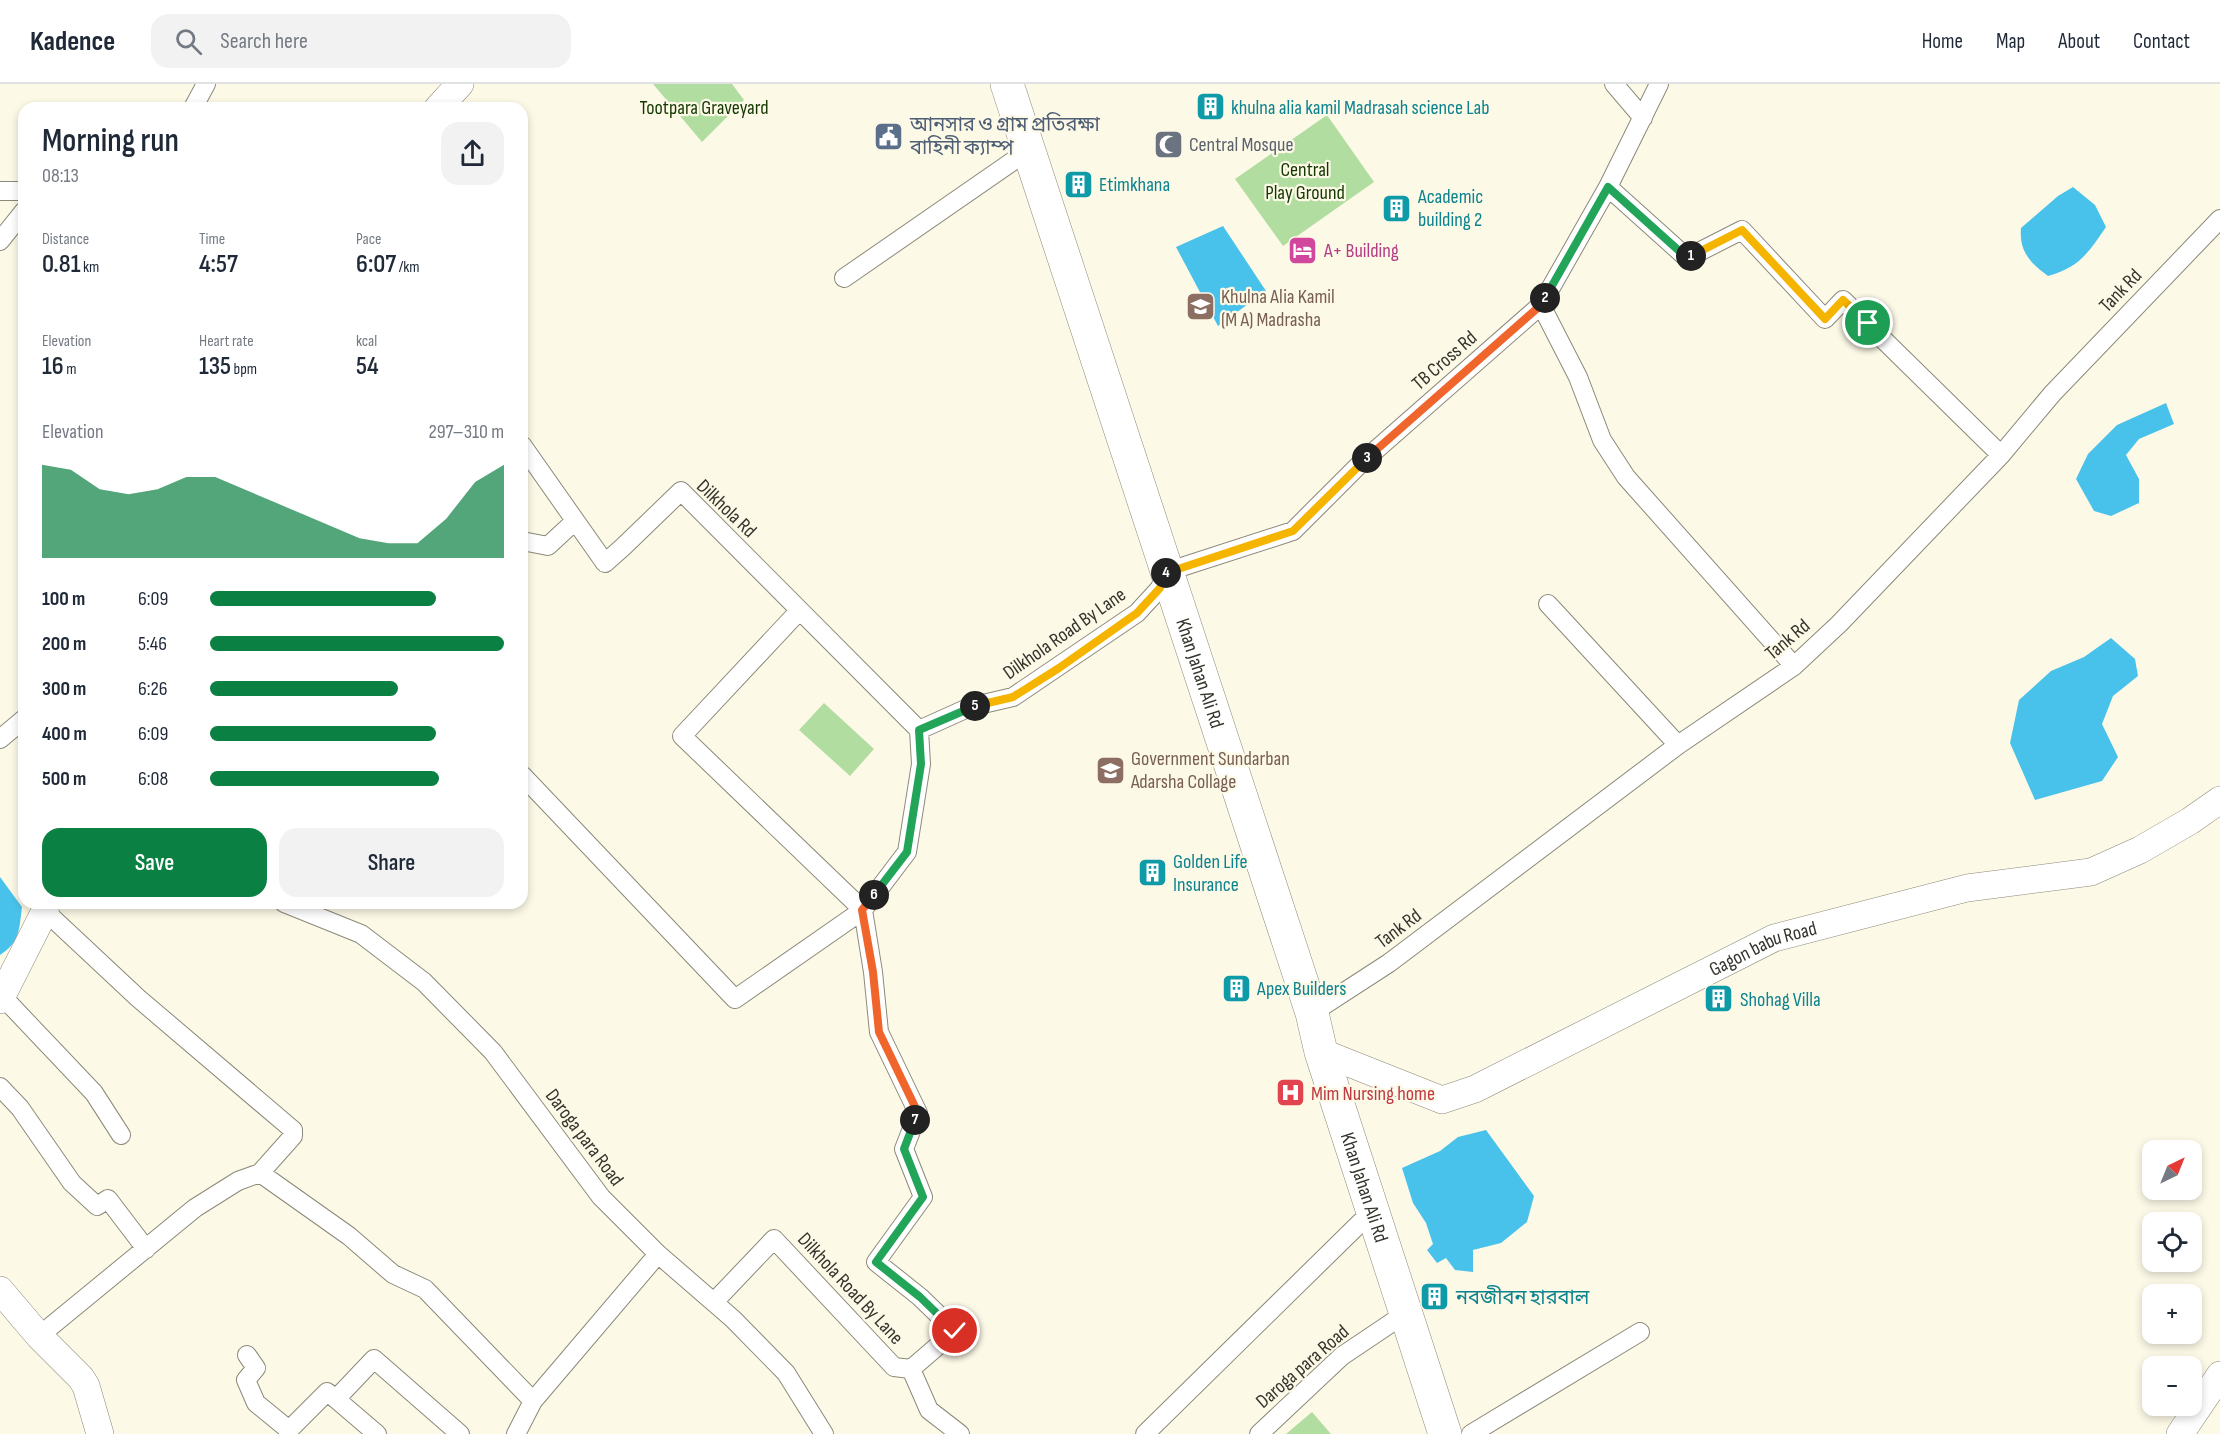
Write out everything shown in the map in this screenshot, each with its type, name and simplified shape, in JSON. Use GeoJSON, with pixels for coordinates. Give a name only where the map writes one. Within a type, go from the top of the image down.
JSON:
{"type":"FeatureCollection","features":[{"type":"Feature","properties":{"kind":"highway","name":"Khan Jahan Ali Rd"},"geometry":{"type":"LineString","coordinates":[[992,84],[1053,278],[1163,580],[1312,1014],[1321,1052],[1399,1317],[1429,1434]]}},
{"type":"Feature","properties":{"kind":"highway","name":"Khan Jahan Ali Rd"},"geometry":{"type":"LineString","coordinates":[[1007,84],[1298,1017],[1305,1051],[1361,1222],[1445,1434]]}},
{"type":"Feature","properties":{"kind":"street"},"geometry":{"type":"LineString","coordinates":[[196,102],[206,84]]}},
{"type":"Feature","properties":{"kind":"street"},"geometry":{"type":"LineString","coordinates":[[444,102],[460,84]]}},
{"type":"Feature","properties":{"kind":"street"},"geometry":{"type":"LineString","coordinates":[[1614,84],[1643,118]]}},
{"type":"Feature","properties":{"kind":"street","name":"TB Cross Rd"},"geometry":{"type":"LineString","coordinates":[[1163,580],[1293,531],[1361,464],[1541,305],[1608,187],[1659,84]]}},
{"type":"Feature","properties":{"kind":"street"},"geometry":{"type":"LineString","coordinates":[[843,278],[1016,159]]}},
{"type":"Feature","properties":{"kind":"street"},"geometry":{"type":"LineString","coordinates":[[1608,187],[1687,258],[1742,230],[1825,319],[1843,300],[2001,455]]}},
{"type":"Feature","properties":{"kind":"street"},"geometry":{"type":"LineString","coordinates":[[0,191],[18,191]]}},
{"type":"Feature","properties":{"kind":"street"},"geometry":{"type":"LineString","coordinates":[[0,241],[18,218]]}},
{"type":"Feature","properties":{"kind":"street","name":"Tank Rd"},"geometry":{"type":"LineString","coordinates":[[1312,1014],[1389,963],[1678,745],[1794,666],[1839,624],[2001,455],[2052,394],[2220,219]]}},
{"type":"Feature","properties":{"kind":"street"},"geometry":{"type":"LineString","coordinates":[[1541,305],[1578,377],[1602,440],[1626,477],[1794,666]]}},
{"type":"Feature","properties":{"kind":"street","name":"Dilkhola Rd"},"geometry":{"type":"LineString","coordinates":[[528,454],[605,563],[681,491],[919,730]]}},
{"type":"Feature","properties":{"kind":"street"},"geometry":{"type":"LineString","coordinates":[[528,542],[548,546],[575,521]]}},
{"type":"Feature","properties":{"kind":"street","name":"Dilkhola Road By Lane"},"geometry":{"type":"LineString","coordinates":[[919,730],[970,707],[1013,697],[1137,613],[1163,580]]}},
{"type":"Feature","properties":{"kind":"street"},"geometry":{"type":"LineString","coordinates":[[1548,604],[1678,745]]}},
{"type":"Feature","properties":{"kind":"street"},"geometry":{"type":"LineString","coordinates":[[799,611],[682,736],[862,910]]}},
{"type":"Feature","properties":{"kind":"street"},"geometry":{"type":"LineString","coordinates":[[0,739],[18,724]]}},
{"type":"Feature","properties":{"kind":"street"},"geometry":{"type":"LineString","coordinates":[[528,781],[735,999],[862,910],[907,852],[921,764],[919,730]]}},
{"type":"Feature","properties":{"kind":"street","name":"Gagon babu Road"},"geometry":{"type":"LineString","coordinates":[[1321,1052],[1442,1100],[1475,1089],[1774,938],[1967,888],[2091,872],[2140,850],[2190,821],[2220,800]]}},
{"type":"Feature","properties":{"kind":"street"},"geometry":{"type":"LineString","coordinates":[[44,909],[1,998],[94,1093],[121,1135]]}},
{"type":"Feature","properties":{"kind":"street"},"geometry":{"type":"LineString","coordinates":[[39,1336],[195,1208],[238,1181],[260,1173],[293,1136],[293,1130],[138,998],[47,909]]}},
{"type":"Feature","properties":{"kind":"street","name":"Daroga para Road"},"geometry":{"type":"LineString","coordinates":[[299,909],[361,934],[424,982],[493,1052],[601,1197],[658,1254],[714,1302],[786,1373],[824,1434]]}},
{"type":"Feature","properties":{"kind":"street","name":"Dilkhola Road By Lane"},"geometry":{"type":"LineString","coordinates":[[714,1302],[774,1239],[894,1366],[911,1369],[955,1331],[920,1297],[876,1262],[923,1197],[904,1149],[918,1113],[879,1032],[873,972],[862,910]]}},
{"type":"Feature","properties":{"kind":"street"},"geometry":{"type":"LineString","coordinates":[[0,1088],[20,1108],[72,1183],[97,1206],[108,1199],[146,1249]]}},
{"type":"Feature","properties":{"kind":"street"},"geometry":{"type":"LineString","coordinates":[[260,1173],[350,1236],[393,1274],[425,1288],[533,1401]]}},
{"type":"Feature","properties":{"kind":"street"},"geometry":{"type":"LineString","coordinates":[[1145,1434],[1361,1222]]}},
{"type":"Feature","properties":{"kind":"street"},"geometry":{"type":"LineString","coordinates":[[516,1434],[533,1401],[658,1254]]}},
{"type":"Feature","properties":{"kind":"street"},"geometry":{"type":"LineString","coordinates":[[0,1290],[39,1336],[81,1378],[86,1386],[100,1434]]}},
{"type":"Feature","properties":{"kind":"street","name":"Daroga para Road"},"geometry":{"type":"LineString","coordinates":[[1259,1434],[1342,1356],[1399,1317]]}},
{"type":"Feature","properties":{"kind":"street"},"geometry":{"type":"LineString","coordinates":[[1471,1434],[1640,1332]]}},
{"type":"Feature","properties":{"kind":"street"},"geometry":{"type":"LineString","coordinates":[[247,1355],[256,1368],[246,1380],[256,1403],[287,1432],[327,1392],[377,1434]]}},
{"type":"Feature","properties":{"kind":"street"},"geometry":{"type":"LineString","coordinates":[[336,1399],[374,1359],[460,1434]]}},
{"type":"Feature","properties":{"kind":"street"},"geometry":{"type":"LineString","coordinates":[[911,1369],[928,1410],[960,1434]]}},
{"type":"Feature","properties":{"kind":"street"},"geometry":{"type":"LineString","coordinates":[[2180,1434],[2220,1375]]}},
{"type":"Feature","properties":{"kind":"green space","name":"Tootpara Graveyard"},"geometry":{"type":"Polygon","coordinates":[[[653,84],[732,84],[744,100],[702,142],[653,84]]]}},
{"type":"Feature","properties":{"kind":"green space","name":"Central Play Ground"},"geometry":{"type":"Polygon","coordinates":[[[1327,115],[1374,182],[1283,246],[1235,179],[1327,115]]]}},
{"type":"Feature","properties":{"kind":"green space"},"geometry":{"type":"Polygon","coordinates":[[[824,703],[874,749],[850,776],[799,730],[824,703]]]}},
{"type":"Feature","properties":{"kind":"green space"},"geometry":{"type":"Polygon","coordinates":[[[1312,1412],[1331,1434],[1286,1434],[1312,1412]]]}},
{"type":"Feature","properties":{"kind":"water"},"geometry":{"type":"Polygon","coordinates":[[[2073,187],[2095,205],[2106,227],[2082,258],[2068,268],[2048,276],[2027,256],[2022,243],[2021,228],[2058,196],[2073,187]]]}},
{"type":"Feature","properties":{"kind":"water"},"geometry":{"type":"Polygon","coordinates":[[[1223,226],[1266,291],[1218,326],[1176,247],[1223,226]]]}},
{"type":"Feature","properties":{"kind":"water"},"geometry":{"type":"Polygon","coordinates":[[[2166,403],[2174,424],[2139,439],[2126,455],[2139,479],[2139,503],[2111,516],[2094,511],[2076,479],[2088,454],[2117,425],[2166,403]]]}},
{"type":"Feature","properties":{"kind":"water"},"geometry":{"type":"Polygon","coordinates":[[[2111,638],[2135,659],[2138,676],[2113,696],[2102,724],[2118,757],[2102,781],[2035,800],[2010,743],[2019,700],[2051,671],[2084,657],[2111,638]]]}},
{"type":"Feature","properties":{"kind":"water"},"geometry":{"type":"Polygon","coordinates":[[[0,877],[18,902],[18,909],[22,909],[15,940],[0,955],[0,877]]]}},
{"type":"Feature","properties":{"kind":"water"},"geometry":{"type":"Polygon","coordinates":[[[1486,1130],[1534,1196],[1527,1222],[1501,1243],[1473,1250],[1473,1272],[1455,1270],[1446,1258],[1437,1263],[1427,1250],[1433,1244],[1426,1223],[1413,1203],[1402,1168],[1440,1151],[1458,1137],[1486,1130]]]}},
{"type":"Feature","properties":{"kind":"place","name":"khulna alia kamil Madrasah science Lab"},"geometry":{"type":"Point","coordinates":[1210,107]}},
{"type":"Feature","properties":{"kind":"place","name":"আনসার ও গ্রাম প্রতিরক্ষা বাহিনী ক্যাম্প"},"geometry":{"type":"Point","coordinates":[889,136]}},
{"type":"Feature","properties":{"kind":"place","name":"Central Mosque"},"geometry":{"type":"Point","coordinates":[1168,144]}},
{"type":"Feature","properties":{"kind":"place","name":"Etimkhana"},"geometry":{"type":"Point","coordinates":[1078,184]}},
{"type":"Feature","properties":{"kind":"place","name":"Academic building 2"},"geometry":{"type":"Point","coordinates":[1397,208]}},
{"type":"Feature","properties":{"kind":"place","name":"A+ Building"},"geometry":{"type":"Point","coordinates":[1303,250]}},
{"type":"Feature","properties":{"kind":"place","name":"Khulna Alia Kamil (M A) Madrasha"},"geometry":{"type":"Point","coordinates":[1200,307]}},
{"type":"Feature","properties":{"kind":"place","name":"Government Sundarban Adarsha Collage"},"geometry":{"type":"Point","coordinates":[1110,770]}},
{"type":"Feature","properties":{"kind":"place","name":"Golden Life Insurance"},"geometry":{"type":"Point","coordinates":[1152,872]}},
{"type":"Feature","properties":{"kind":"place","name":"Apex Builders"},"geometry":{"type":"Point","coordinates":[1236,988]}},
{"type":"Feature","properties":{"kind":"place","name":"Shohag Villa"},"geometry":{"type":"Point","coordinates":[1719,999]}},
{"type":"Feature","properties":{"kind":"place","name":"Mim Nursing home"},"geometry":{"type":"Point","coordinates":[1290,1093]}},
{"type":"Feature","properties":{"kind":"place","name":"নবজীবন হারবাল"},"geometry":{"type":"Point","coordinates":[1435,1297]}},
{"type":"Feature","properties":{"kind":"route"},"geometry":{"type":"LineString","coordinates":[[955,1331],[920,1297],[876,1262],[923,1197],[904,1149],[918,1113],[879,1032],[873,972],[862,910],[907,852],[921,764],[919,730],[970,707],[1013,697],[1059,668],[1137,613],[1160,588],[1166,572],[1293,531],[1361,464],[1541,305],[1608,187],[1687,258],[1742,230],[1825,319],[1843,300],[1868,323]]}}]}
